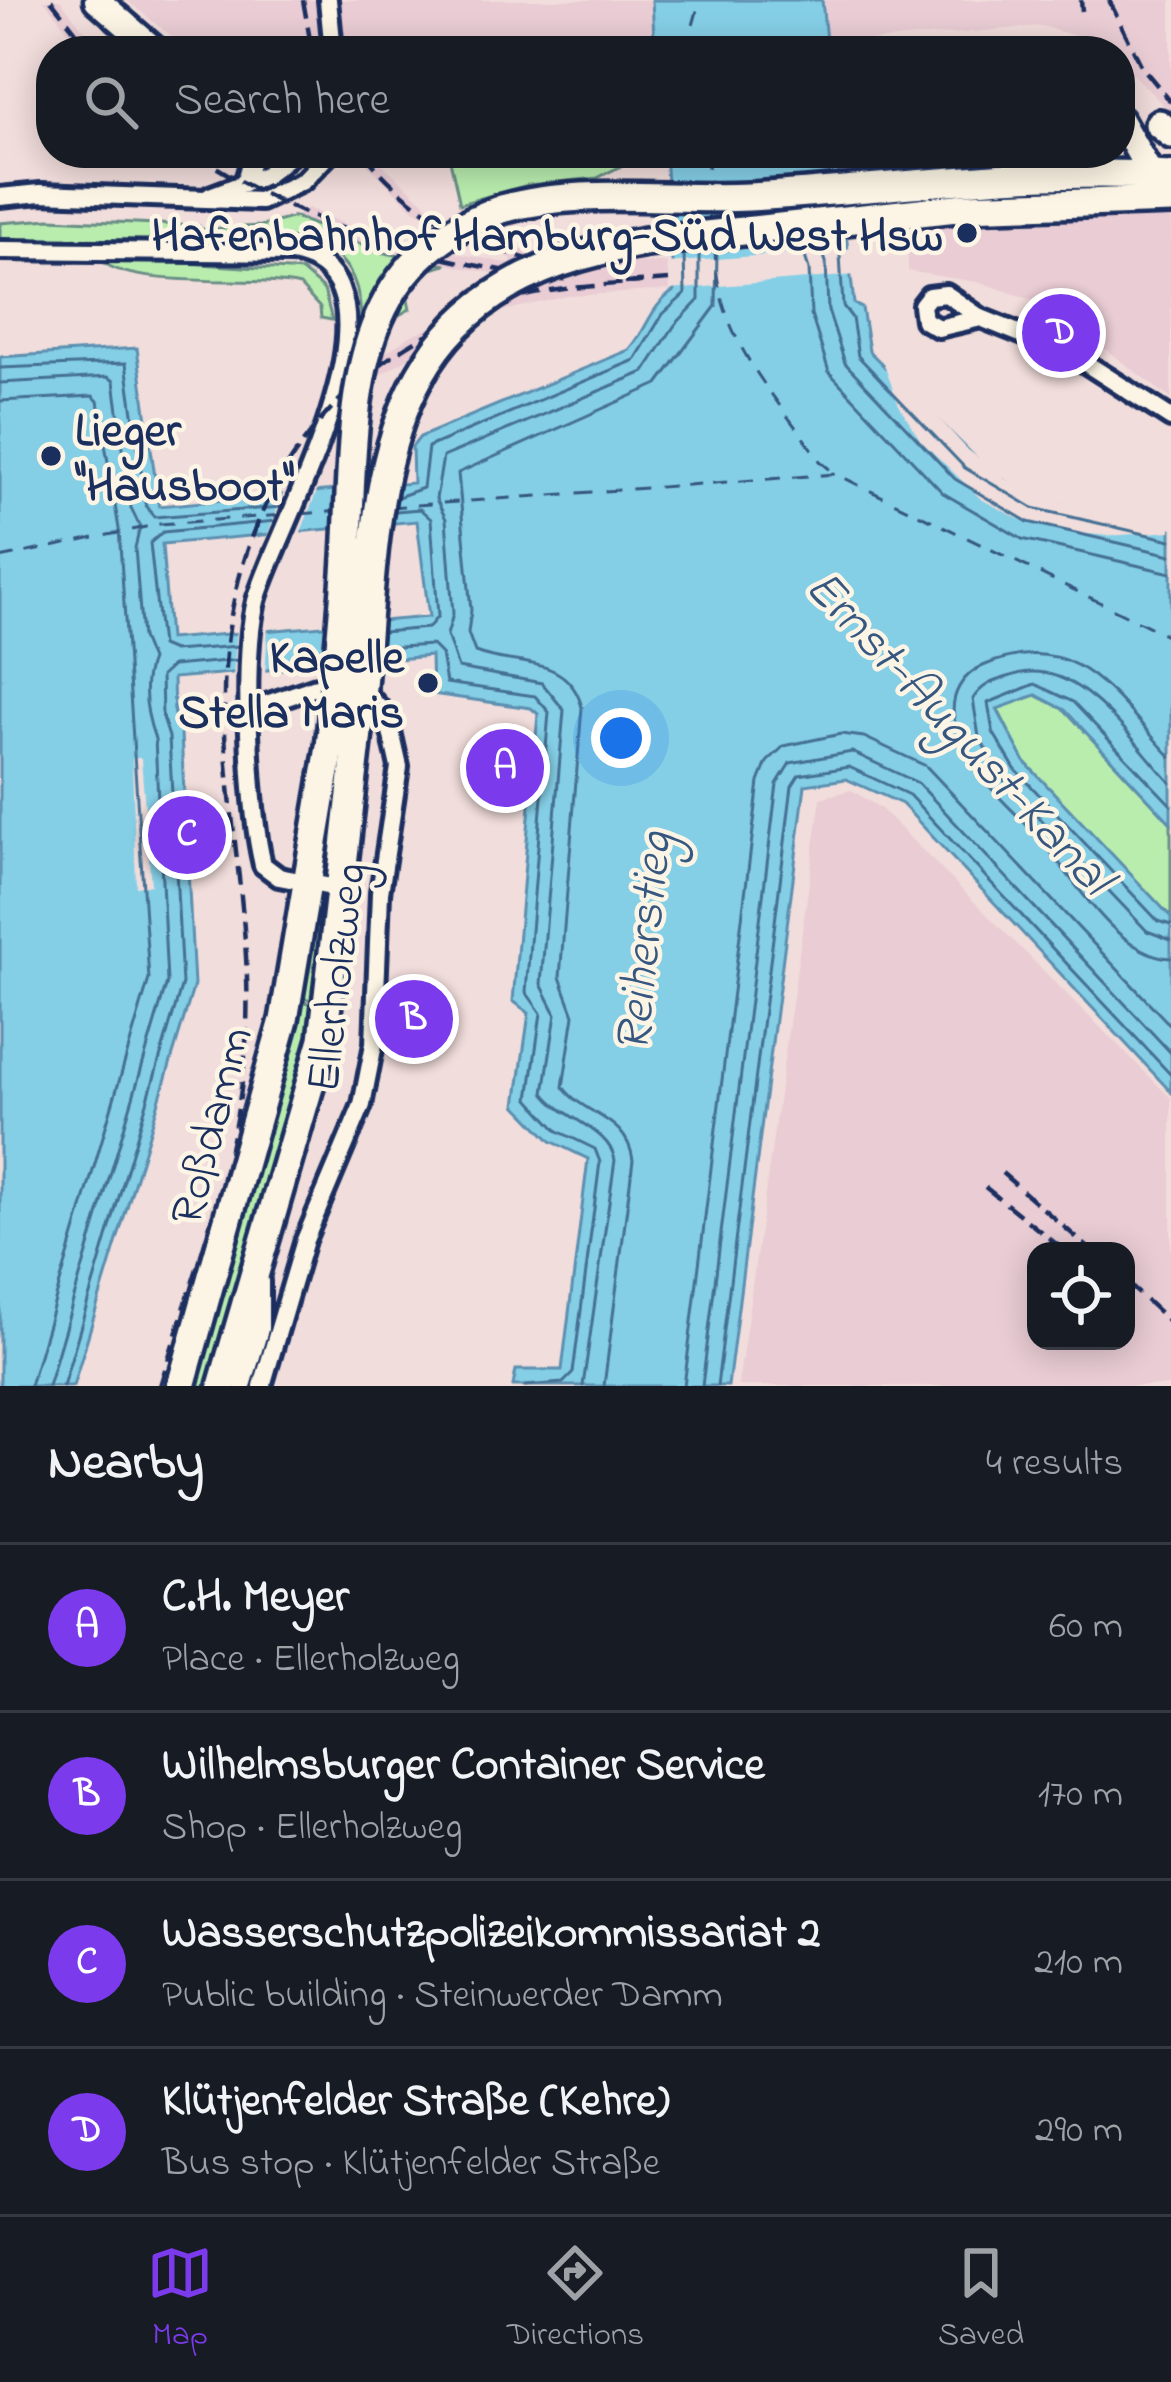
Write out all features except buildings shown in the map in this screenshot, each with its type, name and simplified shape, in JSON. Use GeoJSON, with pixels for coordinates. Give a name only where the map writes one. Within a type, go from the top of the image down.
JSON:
{"type":"FeatureCollection","features":[{"type":"Feature","properties":{"kind":"main road"},"geometry":{"type":"LineString","coordinates":[[1073,173],[1079,168]]}},
{"type":"Feature","properties":{"kind":"main road"},"geometry":{"type":"LineString","coordinates":[[343,749],[356,394],[369,336],[397,285],[429,251],[472,220],[543,201],[641,200],[1073,173],[1166,187]]}},
{"type":"Feature","properties":{"kind":"main road"},"geometry":{"type":"LineString","coordinates":[[343,749],[393,436],[420,372],[450,331],[516,278],[585,251],[1166,187]]}},
{"type":"Feature","properties":{"kind":"main road","name":"Roßdamm"},"geometry":{"type":"LineString","coordinates":[[181,1386],[274,1061],[343,749]]}},
{"type":"Feature","properties":{"kind":"main road","name":"Roßdamm"},"geometry":{"type":"LineString","coordinates":[[222,1386],[323,1039],[342,889],[343,749]]}},
{"type":"Feature","properties":{"kind":"street"},"geometry":{"type":"LineString","coordinates":[[97,0],[139,36]]}},
{"type":"Feature","properties":{"kind":"street"},"geometry":{"type":"LineString","coordinates":[[328,0],[332,36]]}},
{"type":"Feature","properties":{"kind":"street"},"geometry":{"type":"LineString","coordinates":[[1135,142],[1166,187]]}},
{"type":"Feature","properties":{"kind":"street"},"geometry":{"type":"LineString","coordinates":[[244,184],[249,168]]}},
{"type":"Feature","properties":{"kind":"street"},"geometry":{"type":"LineString","coordinates":[[202,199],[276,168]]}},
{"type":"Feature","properties":{"kind":"street"},"geometry":{"type":"LineString","coordinates":[[0,197],[271,199],[303,182],[316,168]]}},
{"type":"Feature","properties":{"kind":"street"},"geometry":{"type":"LineString","coordinates":[[0,250],[278,252],[319,261],[337,280],[347,318],[333,403],[254,618],[248,686],[263,865],[279,877],[342,889]]}},
{"type":"Feature","properties":{"kind":"street"},"geometry":{"type":"LineString","coordinates":[[981,318],[1072,355],[1171,418]]}},
{"type":"Feature","properties":{"kind":"street","name":"Ellerholzweg"},"geometry":{"type":"LineString","coordinates":[[249,710],[316,688],[366,693],[388,718],[399,767],[380,893],[376,1026],[368,1078],[348,1143],[305,1240],[262,1386]]}},
{"type":"Feature","properties":{"kind":"street"},"geometry":{"type":"LineString","coordinates":[[243,1386],[260,1329],[260,1263]]}},
{"type":"Feature","properties":{"kind":"shaded area"},"geometry":{"type":"Polygon","coordinates":[[[44,0],[60,0],[89,36],[72,36],[44,0]]]}},
{"type":"Feature","properties":{"kind":"shaded area"},"geometry":{"type":"Polygon","coordinates":[[[126,0],[652,0],[654,36],[171,36],[126,0]]]}},
{"type":"Feature","properties":{"kind":"shaded area"},"geometry":{"type":"Polygon","coordinates":[[[822,0],[1171,0],[1171,113],[1135,76],[1135,36],[1075,36],[1041,26],[928,36],[825,36],[822,0]]]}},
{"type":"Feature","properties":{"kind":"shaded area"},"geometry":{"type":"Polygon","coordinates":[[[371,168],[387,168],[435,212],[474,236],[563,261],[667,263],[670,290],[567,296],[482,316],[360,386],[352,375],[412,335],[541,282],[380,252],[295,217],[307,208],[373,236],[510,264],[512,258],[470,243],[411,207],[371,168]]]}},
{"type":"Feature","properties":{"kind":"shaded area"},"geometry":{"type":"Polygon","coordinates":[[[1058,212],[1171,218],[1171,399],[1048,305],[983,283],[908,271],[908,218],[1058,212]]]}},
{"type":"Feature","properties":{"kind":"shaded area"},"geometry":{"type":"Polygon","coordinates":[[[851,790],[880,808],[1171,1098],[1171,1386],[738,1386],[821,798],[851,790]]]}},
{"type":"Feature","properties":{"kind":"green space"},"geometry":{"type":"Polygon","coordinates":[[[452,168],[617,168],[597,178],[528,185],[460,204],[452,168]]]}},
{"type":"Feature","properties":{"kind":"green space"},"geometry":{"type":"Polygon","coordinates":[[[295,217],[380,252],[446,265],[416,273],[406,290],[410,309],[361,336],[359,301],[351,275],[338,257],[296,239],[212,236],[205,229],[261,226],[295,217]]]}},
{"type":"Feature","properties":{"kind":"green space"},"geometry":{"type":"Polygon","coordinates":[[[50,219],[199,226],[208,241],[0,242],[0,223],[50,219]]]}},
{"type":"Feature","properties":{"kind":"green space"},"geometry":{"type":"Polygon","coordinates":[[[99,257],[302,271],[324,290],[332,320],[321,318],[320,308],[300,286],[161,278],[112,268],[99,257]]]}},
{"type":"Feature","properties":{"kind":"green space"},"geometry":{"type":"Polygon","coordinates":[[[1036,695],[1065,710],[1171,823],[1171,917],[1024,762],[997,708],[1036,695]]]}},
{"type":"Feature","properties":{"kind":"green space"},"geometry":{"type":"Polygon","coordinates":[[[321,907],[317,1001],[297,997],[312,922],[321,907]]]}},
{"type":"Feature","properties":{"kind":"green space"},"geometry":{"type":"Polygon","coordinates":[[[296,1001],[317,1004],[315,1035],[214,1386],[187,1386],[296,1001]]]}},
{"type":"Feature","properties":{"kind":"water"},"geometry":{"type":"Polygon","coordinates":[[[652,0],[822,0],[826,36],[654,36],[652,0]]]}},
{"type":"Feature","properties":{"kind":"water"},"geometry":{"type":"Polygon","coordinates":[[[666,168],[839,168],[854,304],[862,308],[869,351],[992,474],[1038,497],[1171,529],[1171,823],[1065,710],[1036,695],[997,709],[1025,762],[1171,917],[1171,1092],[902,804],[846,779],[805,785],[728,1386],[513,1386],[516,1370],[562,1370],[588,1159],[551,1141],[516,1105],[529,1013],[513,1001],[538,714],[531,708],[432,694],[431,656],[173,678],[174,715],[181,734],[194,985],[73,1386],[0,1386],[0,357],[137,348],[159,506],[413,483],[412,447],[420,437],[629,350],[674,291],[666,168]],[[417,521],[162,544],[169,639],[429,617],[417,521]]]}},
{"type":"Feature","properties":{"kind":"pier"},"geometry":{"type":"Polygon","coordinates":[[[853,248],[856,275],[670,290],[667,263],[853,248]]]}},
{"type":"Feature","properties":{"kind":"pier"},"geometry":{"type":"Polygon","coordinates":[[[880,354],[967,449],[1005,479],[1063,501],[1159,519],[1171,523],[1171,531],[1108,536],[1061,531],[1019,519],[981,499],[921,441],[899,405],[880,354]]]}},
{"type":"Feature","properties":{"kind":"pier"},"geometry":{"type":"Polygon","coordinates":[[[319,486],[299,537],[265,541],[285,489],[319,486]]]}},
{"type":"Feature","properties":{"kind":"pier"},"geometry":{"type":"Polygon","coordinates":[[[268,625],[265,676],[233,678],[237,628],[268,625]]]}},
{"type":"Feature","properties":{"kind":"pier"},"geometry":{"type":"Polygon","coordinates":[[[132,758],[141,758],[151,885],[136,887],[132,758]]]}},
{"type":"Feature","properties":{"kind":"ferry route"},"geometry":{"type":"LineString","coordinates":[[690,36],[700,0]]}},
{"type":"Feature","properties":{"kind":"ferry route"},"geometry":{"type":"LineString","coordinates":[[708,168],[711,188]]}},
{"type":"Feature","properties":{"kind":"ferry route"},"geometry":{"type":"LineString","coordinates":[[715,245],[717,278],[735,335],[765,385],[820,461],[835,474]]}},
{"type":"Feature","properties":{"kind":"ferry route"},"geometry":{"type":"LineString","coordinates":[[389,507],[836,474],[1171,637]]}},
{"type":"Feature","properties":{"kind":"ferry route"},"geometry":{"type":"LineString","coordinates":[[300,514],[338,511]]}},
{"type":"Feature","properties":{"kind":"ferry route"},"geometry":{"type":"LineString","coordinates":[[0,558],[160,524],[284,515]]}},
{"type":"Feature","properties":{"kind":"railway"},"geometry":{"type":"LineString","coordinates":[[51,0],[79,36]]}},
{"type":"Feature","properties":{"kind":"railway"},"geometry":{"type":"LineString","coordinates":[[303,0],[309,36]]}},
{"type":"Feature","properties":{"kind":"railway"},"geometry":{"type":"LineString","coordinates":[[1081,0],[1082,11]]}},
{"type":"Feature","properties":{"kind":"railway"},"geometry":{"type":"LineString","coordinates":[[1109,0],[1127,36]]}},
{"type":"Feature","properties":{"kind":"railway"},"geometry":{"type":"LineString","coordinates":[[1135,53],[1171,102]]}},
{"type":"Feature","properties":{"kind":"railway"},"geometry":{"type":"LineString","coordinates":[[218,168],[283,203],[375,239],[471,264],[571,280]]}},
{"type":"Feature","properties":{"kind":"railway"},"geometry":{"type":"LineString","coordinates":[[377,168],[437,219],[527,259]]}},
{"type":"Feature","properties":{"kind":"railway"},"geometry":{"type":"LineString","coordinates":[[625,283],[669,280]]}},
{"type":"Feature","properties":{"kind":"railway"},"geometry":{"type":"LineString","coordinates":[[160,1386],[227,1164],[243,1072],[245,945],[224,701],[229,630],[243,563],[268,501],[301,445],[344,396],[395,354],[455,321],[522,297],[639,282]]}},
{"type":"Feature","properties":{"kind":"railway"},"geometry":{"type":"LineString","coordinates":[[1002,1173],[1082,1242]]}},
{"type":"Feature","properties":{"kind":"railway"},"geometry":{"type":"LineString","coordinates":[[985,1187],[1054,1242]]}},
{"type":"Feature","properties":{"kind":"railway"},"geometry":{"type":"LineString","coordinates":[[1135,1290],[1171,1323]]}},
{"type":"Feature","properties":{"kind":"place","name":"Hafenbahnhof Hamburg-Süd West Hsw"},"geometry":{"type":"Point","coordinates":[967,233]}},
{"type":"Feature","properties":{"kind":"place","name":"Klütjenfelder Straße (Kehre)"},"geometry":{"type":"Point","coordinates":[1061,333]}},
{"type":"Feature","properties":{"kind":"place","name":"Lieger \"Hausboot\""},"geometry":{"type":"Point","coordinates":[51,456]}},
{"type":"Feature","properties":{"kind":"place","name":"Kapelle Stella Maris"},"geometry":{"type":"Point","coordinates":[428,683]}},
{"type":"Feature","properties":{"kind":"place","name":"C.H. Meyer"},"geometry":{"type":"Point","coordinates":[505,768]}},
{"type":"Feature","properties":{"kind":"place","name":"Wasserschutzpolizeikommissariat 2"},"geometry":{"type":"Point","coordinates":[187,835]}},
{"type":"Feature","properties":{"kind":"place","name":"Wilhelmsburger Container Service"},"geometry":{"type":"Point","coordinates":[414,1019]}},
{"type":"Feature","properties":{"kind":"water label","name":"Ernst-August-Kanal"},"geometry":{"type":"Point","coordinates":[961,730]}},
{"type":"Feature","properties":{"kind":"water label","name":"Reiherstieg"},"geometry":{"type":"Point","coordinates":[641,942]}}]}
